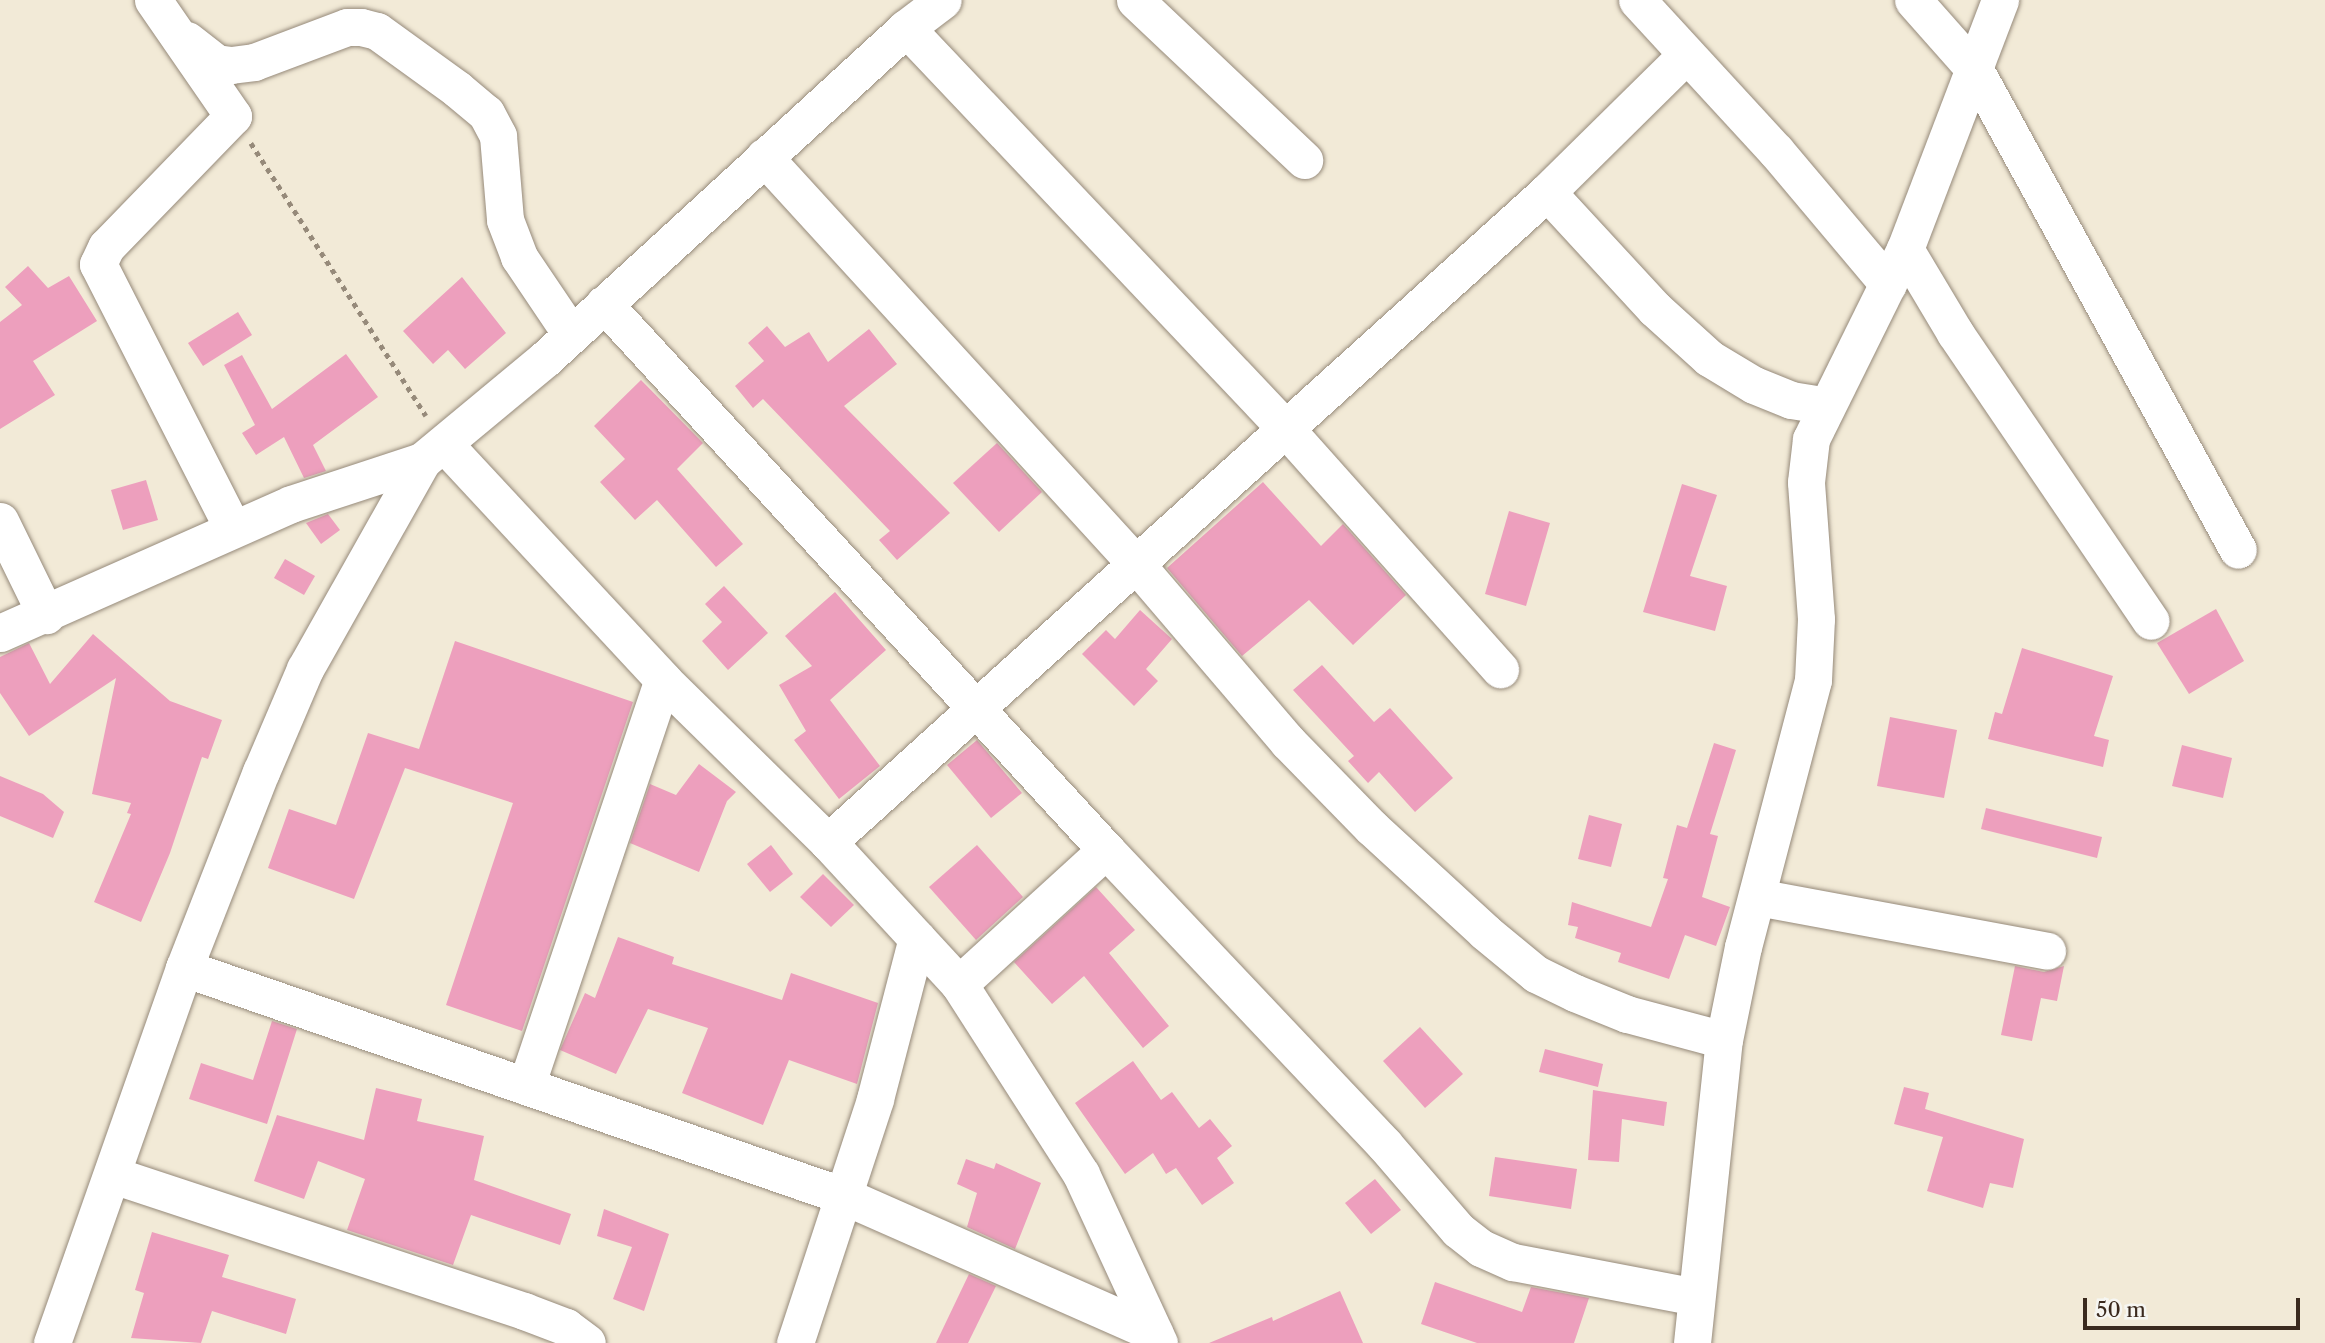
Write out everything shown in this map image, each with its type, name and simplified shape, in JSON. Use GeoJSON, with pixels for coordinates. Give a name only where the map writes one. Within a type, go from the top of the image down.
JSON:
{"type":"FeatureCollection","features":[{"type":"Feature","properties":{"kind":"street"},"geometry":{"type":"LineString","coordinates":[[52,1343],[184,968],[305,669],[433,453],[571,334],[905,28],[943,0]]}},
{"type":"Feature","properties":{"kind":"street"},"geometry":{"type":"LineString","coordinates":[[1135,0],[1304,160]]}},
{"type":"Feature","properties":{"kind":"street"},"geometry":{"type":"LineString","coordinates":[[1637,0],[1776,151],[1888,284]]}},
{"type":"Feature","properties":{"kind":"street"},"geometry":{"type":"LineString","coordinates":[[1913,0],[1975,70],[2238,550]]}},
{"type":"Feature","properties":{"kind":"street"},"geometry":{"type":"LineString","coordinates":[[1692,1343],[1724,1040],[1812,681],[1816,619],[1806,482],[1811,439],[1824,405],[1905,248],[2000,0]]}},
{"type":"Feature","properties":{"kind":"street"},"geometry":{"type":"LineString","coordinates":[[162,12],[233,116],[106,247],[98,264],[233,529]]}},
{"type":"Feature","properties":{"kind":"street"},"geometry":{"type":"LineString","coordinates":[[162,12],[203,55],[231,65],[254,62],[347,27],[377,31],[457,89],[486,113],[498,136],[505,220],[519,257],[571,334]]}},
{"type":"Feature","properties":{"kind":"street"},"geometry":{"type":"LineString","coordinates":[[905,28],[1286,429],[1500,669]]}},
{"type":"Feature","properties":{"kind":"street"},"geometry":{"type":"LineString","coordinates":[[828,842],[1547,192],[1686,55]]}},
{"type":"Feature","properties":{"kind":"street"},"geometry":{"type":"LineString","coordinates":[[764,157],[1136,564],[1306,761],[1371,827],[1536,974],[1627,1014],[1724,1040]]}},
{"type":"Feature","properties":{"kind":"street"},"geometry":{"type":"LineString","coordinates":[[1547,192],[1655,309],[1709,358],[1754,385],[1791,400],[1824,405]]}},
{"type":"Feature","properties":{"kind":"street"},"geometry":{"type":"LineString","coordinates":[[1905,248],[1955,334],[2151,621]]}},
{"type":"Feature","properties":{"kind":"street"},"geometry":{"type":"LineString","coordinates":[[604,304],[1106,850],[1384,1144],[1458,1230],[1481,1248],[1513,1262],[1696,1297]]}},
{"type":"Feature","properties":{"kind":"street"},"geometry":{"type":"LineString","coordinates":[[0,633],[46,615],[233,529],[433,453]]}},
{"type":"Feature","properties":{"kind":"street"},"geometry":{"type":"LineString","coordinates":[[433,453],[828,842],[960,984],[1081,1174],[1156,1338]]}},
{"type":"Feature","properties":{"kind":"street"},"geometry":{"type":"LineString","coordinates":[[0,520],[46,615]]}},
{"type":"Feature","properties":{"kind":"street"},"geometry":{"type":"LineString","coordinates":[[526,1086],[663,680]]}},
{"type":"Feature","properties":{"kind":"street"},"geometry":{"type":"LineString","coordinates":[[960,984],[1106,850]]}},
{"type":"Feature","properties":{"kind":"street"},"geometry":{"type":"LineString","coordinates":[[1757,897],[2047,951]]}},
{"type":"Feature","properties":{"kind":"street"},"geometry":{"type":"LineString","coordinates":[[794,1343],[875,1099],[917,938]]}},
{"type":"Feature","properties":{"kind":"street"},"geometry":{"type":"LineString","coordinates":[[184,968],[844,1196],[1156,1338]]}},
{"type":"Feature","properties":{"kind":"street"},"geometry":{"type":"LineString","coordinates":[[113,1175],[524,1311],[566,1327],[587,1343]]}},
{"type":"Feature","properties":{"kind":"path"},"geometry":{"type":"LineString","coordinates":[[233,116],[433,453]]}},
{"type":"Feature","properties":{"kind":"building"},"geometry":{"type":"Polygon","coordinates":[[[28,266],[48,288],[69,276],[97,321],[33,361],[55,395],[0,429],[0,322],[22,305],[5,287],[28,266]]]}},
{"type":"Feature","properties":{"kind":"building"},"geometry":{"type":"Polygon","coordinates":[[[462,277],[506,333],[465,369],[448,350],[433,364],[403,331],[462,277]]]}},
{"type":"Feature","properties":{"kind":"building"},"geometry":{"type":"Polygon","coordinates":[[[238,312],[252,335],[203,366],[188,343],[238,312]]]}},
{"type":"Feature","properties":{"kind":"building"},"geometry":{"type":"Polygon","coordinates":[[[767,326],[785,347],[809,332],[828,362],[869,329],[897,364],[844,406],[950,513],[897,560],[879,540],[890,531],[763,399],[753,408],[735,386],[764,361],[748,343],[767,326]]]}},
{"type":"Feature","properties":{"kind":"building"},"geometry":{"type":"Polygon","coordinates":[[[346,354],[378,397],[313,445],[326,471],[304,478],[284,437],[256,455],[242,433],[255,425],[224,365],[242,355],[272,409],[346,354]]]}},
{"type":"Feature","properties":{"kind":"building"},"geometry":{"type":"Polygon","coordinates":[[[641,380],[703,443],[677,469],[743,544],[716,567],[657,500],[635,520],[600,482],[625,459],[594,426],[641,380]]]}},
{"type":"Feature","properties":{"kind":"building"},"geometry":{"type":"Polygon","coordinates":[[[997,443],[1042,492],[999,532],[953,483],[997,443]]]}},
{"type":"Feature","properties":{"kind":"building"},"geometry":{"type":"Polygon","coordinates":[[[146,480],[158,520],[123,530],[111,490],[146,480]]]}},
{"type":"Feature","properties":{"kind":"building"},"geometry":{"type":"Polygon","coordinates":[[[1263,482],[1321,546],[1343,524],[1406,595],[1353,645],[1309,600],[1242,656],[1167,568],[1263,482]]]}},
{"type":"Feature","properties":{"kind":"building"},"geometry":{"type":"Polygon","coordinates":[[[1682,484],[1717,495],[1690,576],[1727,586],[1715,631],[1643,612],[1682,484]]]}},
{"type":"Feature","properties":{"kind":"building"},"geometry":{"type":"Polygon","coordinates":[[[1509,511],[1550,523],[1526,606],[1485,594],[1509,511]]]}},
{"type":"Feature","properties":{"kind":"building"},"geometry":{"type":"Polygon","coordinates":[[[328,514],[340,530],[321,544],[306,523],[328,514]]]}},
{"type":"Feature","properties":{"kind":"building"},"geometry":{"type":"Polygon","coordinates":[[[285,559],[315,576],[304,595],[274,578],[285,559]]]}},
{"type":"Feature","properties":{"kind":"building"},"geometry":{"type":"Polygon","coordinates":[[[724,586],[768,633],[728,670],[702,641],[722,622],[705,604],[724,586]]]}},
{"type":"Feature","properties":{"kind":"building"},"geometry":{"type":"Polygon","coordinates":[[[835,592],[886,650],[830,700],[880,766],[839,799],[794,740],[806,731],[779,685],[812,666],[785,636],[835,592]]]}},
{"type":"Feature","properties":{"kind":"building"},"geometry":{"type":"Polygon","coordinates":[[[2216,609],[2244,661],[2189,694],[2157,643],[2216,609]]]}},
{"type":"Feature","properties":{"kind":"building"},"geometry":{"type":"Polygon","coordinates":[[[1140,610],[1172,639],[1146,669],[1158,681],[1134,706],[1082,654],[1106,630],[1115,639],[1140,610]]]}},
{"type":"Feature","properties":{"kind":"building"},"geometry":{"type":"Polygon","coordinates":[[[93,634],[170,701],[222,720],[208,759],[202,757],[170,853],[141,922],[94,902],[131,814],[127,813],[131,803],[92,794],[116,678],[29,736],[0,693],[0,657],[29,643],[50,684],[93,634]]]}},
{"type":"Feature","properties":{"kind":"building"},"geometry":{"type":"Polygon","coordinates":[[[455,641],[633,702],[522,1031],[446,1005],[513,803],[405,768],[354,899],[268,868],[289,809],[336,825],[368,733],[419,749],[455,641]]]}},
{"type":"Feature","properties":{"kind":"building"},"geometry":{"type":"Polygon","coordinates":[[[2022,648],[2113,676],[2094,736],[2109,740],[2103,767],[1988,739],[1995,712],[2002,714],[2022,648]]]}},
{"type":"Feature","properties":{"kind":"building"},"geometry":{"type":"Polygon","coordinates":[[[1322,665],[1374,722],[1390,708],[1453,778],[1415,812],[1379,772],[1368,783],[1348,761],[1354,756],[1293,690],[1322,665]]]}},
{"type":"Feature","properties":{"kind":"building"},"geometry":{"type":"Polygon","coordinates":[[[1890,717],[1957,730],[1944,798],[1877,786],[1890,717]]]}},
{"type":"Feature","properties":{"kind":"building"},"geometry":{"type":"Polygon","coordinates":[[[977,740],[1022,793],[991,818],[947,765],[977,740]]]}},
{"type":"Feature","properties":{"kind":"building"},"geometry":{"type":"Polygon","coordinates":[[[1714,743],[1736,750],[1710,834],[1718,836],[1702,897],[1730,907],[1716,946],[1685,935],[1669,979],[1618,962],[1621,953],[1575,938],[1578,927],[1568,925],[1572,902],[1651,927],[1668,879],[1663,878],[1677,825],[1687,828],[1714,743]]]}},
{"type":"Feature","properties":{"kind":"building"},"geometry":{"type":"Polygon","coordinates":[[[2182,745],[2232,758],[2223,798],[2172,786],[2182,745]]]}},
{"type":"Feature","properties":{"kind":"building"},"geometry":{"type":"Polygon","coordinates":[[[699,764],[736,792],[727,801],[699,872],[630,843],[650,784],[676,795],[699,764]]]}},
{"type":"Feature","properties":{"kind":"building"},"geometry":{"type":"Polygon","coordinates":[[[0,776],[43,794],[64,812],[53,838],[0,816],[0,776]]]}},
{"type":"Feature","properties":{"kind":"building"},"geometry":{"type":"Polygon","coordinates":[[[1986,808],[2102,837],[2097,858],[1981,829],[1986,808]]]}},
{"type":"Feature","properties":{"kind":"building"},"geometry":{"type":"Polygon","coordinates":[[[1589,815],[1622,824],[1611,867],[1578,859],[1589,815]]]}},
{"type":"Feature","properties":{"kind":"building"},"geometry":{"type":"Polygon","coordinates":[[[771,845],[793,874],[770,892],[747,864],[771,845]]]}},
{"type":"Feature","properties":{"kind":"building"},"geometry":{"type":"Polygon","coordinates":[[[977,845],[1023,897],[976,940],[929,887],[977,845]]]}},
{"type":"Feature","properties":{"kind":"building"},"geometry":{"type":"Polygon","coordinates":[[[823,874],[854,905],[831,927],[800,897],[823,874]]]}},
{"type":"Feature","properties":{"kind":"building"},"geometry":{"type":"Polygon","coordinates":[[[1096,887],[1135,930],[1109,953],[1169,1026],[1143,1048],[1084,976],[1052,1004],[1014,962],[1096,887]]]}},
{"type":"Feature","properties":{"kind":"building"},"geometry":{"type":"Polygon","coordinates":[[[618,937],[674,957],[672,964],[782,1000],[791,973],[878,1003],[857,1084],[789,1060],[763,1125],[682,1093],[708,1028],[648,1009],[616,1074],[560,1050],[585,993],[595,998],[618,937]]]}},
{"type":"Feature","properties":{"kind":"building"},"geometry":{"type":"Polygon","coordinates":[[[2015,966],[2044,972],[2064,966],[2057,1001],[2041,998],[2032,1041],[2001,1035],[2015,966]]]}},
{"type":"Feature","properties":{"kind":"building"},"geometry":{"type":"Polygon","coordinates":[[[272,1021],[297,1029],[267,1124],[189,1099],[201,1063],[253,1080],[272,1021]]]}},
{"type":"Feature","properties":{"kind":"building"},"geometry":{"type":"Polygon","coordinates":[[[1420,1027],[1463,1074],[1425,1108],[1383,1061],[1420,1027]]]}},
{"type":"Feature","properties":{"kind":"building"},"geometry":{"type":"Polygon","coordinates":[[[1545,1049],[1603,1064],[1598,1087],[1539,1072],[1545,1049]]]}},
{"type":"Feature","properties":{"kind":"building"},"geometry":{"type":"Polygon","coordinates":[[[1133,1061],[1161,1100],[1172,1092],[1199,1128],[1210,1119],[1232,1146],[1217,1158],[1234,1183],[1202,1205],[1176,1168],[1166,1174],[1153,1153],[1125,1174],[1075,1103],[1133,1061]]]}},
{"type":"Feature","properties":{"kind":"building"},"geometry":{"type":"Polygon","coordinates":[[[1904,1087],[1929,1093],[1925,1109],[2024,1139],[2013,1188],[1990,1183],[1983,1208],[1927,1191],[1943,1137],[1894,1124],[1904,1087]]]}},
{"type":"Feature","properties":{"kind":"building"},"geometry":{"type":"Polygon","coordinates":[[[376,1088],[422,1099],[417,1121],[484,1136],[474,1180],[571,1214],[560,1245],[471,1215],[453,1265],[347,1230],[365,1179],[318,1161],[304,1199],[254,1181],[277,1115],[364,1140],[376,1088]]]}},
{"type":"Feature","properties":{"kind":"building"},"geometry":{"type":"Polygon","coordinates":[[[1593,1090],[1667,1102],[1664,1126],[1622,1119],[1619,1162],[1588,1160],[1593,1090]]]}},
{"type":"Feature","properties":{"kind":"building"},"geometry":{"type":"Polygon","coordinates":[[[1495,1157],[1577,1169],[1571,1209],[1489,1196],[1495,1157]]]}},
{"type":"Feature","properties":{"kind":"building"},"geometry":{"type":"Polygon","coordinates":[[[966,1159],[994,1169],[996,1163],[1041,1183],[1015,1249],[967,1227],[977,1193],[957,1184],[966,1159]]]}},
{"type":"Feature","properties":{"kind":"building"},"geometry":{"type":"Polygon","coordinates":[[[1375,1179],[1401,1210],[1371,1234],[1345,1203],[1375,1179]]]}},
{"type":"Feature","properties":{"kind":"building"},"geometry":{"type":"Polygon","coordinates":[[[604,1209],[669,1234],[644,1311],[613,1299],[632,1247],[597,1236],[604,1209]]]}},
{"type":"Feature","properties":{"kind":"building"},"geometry":{"type":"Polygon","coordinates":[[[152,1232],[229,1255],[222,1277],[296,1299],[286,1334],[212,1311],[201,1343],[131,1338],[144,1293],[135,1290],[152,1232]]]}},
{"type":"Feature","properties":{"kind":"building"},"geometry":{"type":"Polygon","coordinates":[[[969,1274],[996,1286],[968,1343],[936,1343],[969,1274]]]}},
{"type":"Feature","properties":{"kind":"building"},"geometry":{"type":"Polygon","coordinates":[[[1435,1282],[1522,1312],[1531,1287],[1589,1298],[1574,1343],[1477,1343],[1421,1324],[1435,1282]]]}},
{"type":"Feature","properties":{"kind":"building"},"geometry":{"type":"Polygon","coordinates":[[[1340,1291],[1363,1343],[1209,1343],[1272,1317],[1273,1321],[1340,1291]]]}}]}
